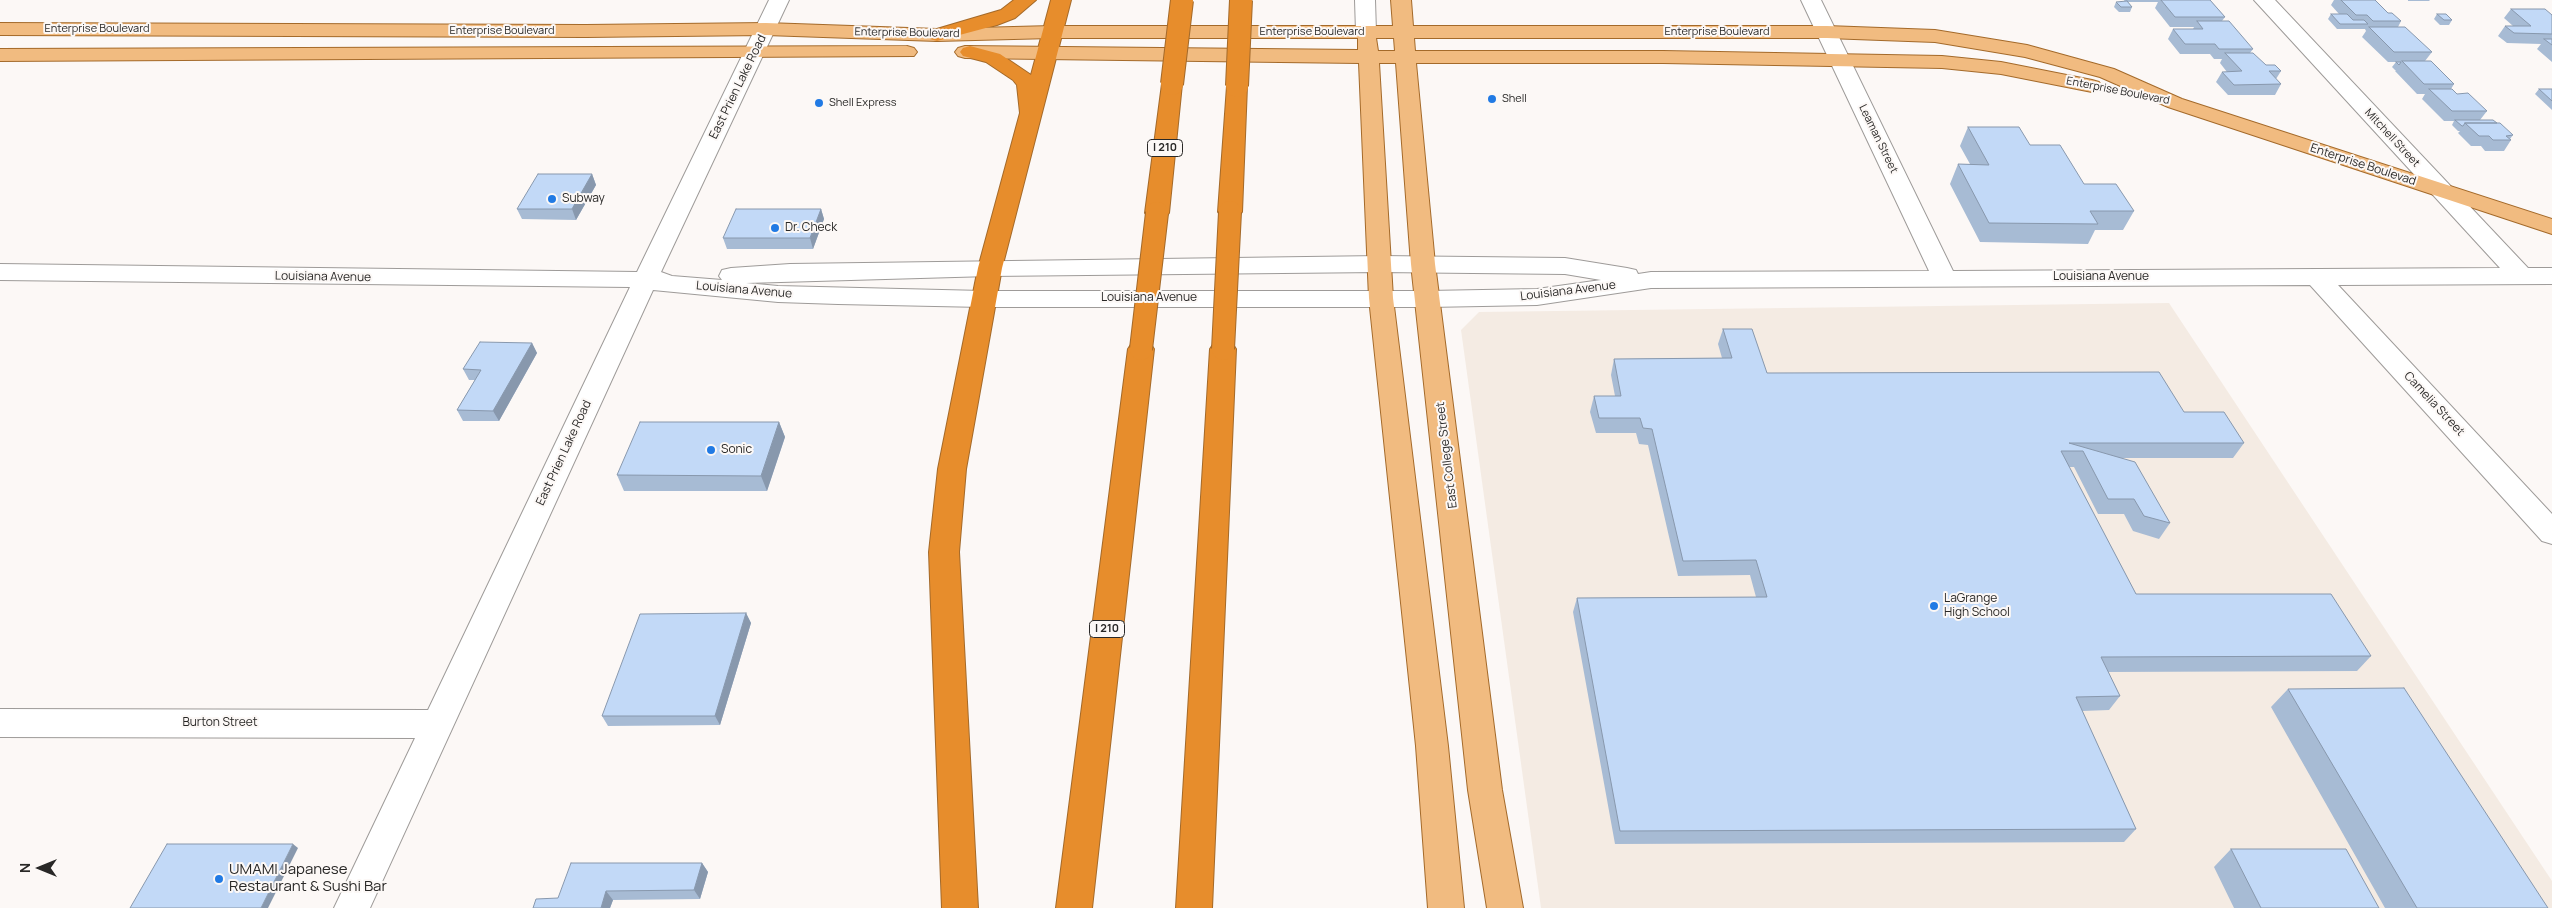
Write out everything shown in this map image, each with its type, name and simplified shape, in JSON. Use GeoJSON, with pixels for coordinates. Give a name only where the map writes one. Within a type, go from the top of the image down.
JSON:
{"type":"FeatureCollection","features":[{"type":"Feature","properties":{"kind":"highway"},"geometry":{"type":"LineString","coordinates":[[936,35],[990,21],[1008,14],[1026,0]]}},
{"type":"Feature","properties":{"kind":"highway"},"geometry":{"type":"LineString","coordinates":[[960,908],[944,552],[952,469],[983,298],[1061,0]]}},
{"type":"Feature","properties":{"kind":"highway","name":"I 210"},"geometry":{"type":"LineString","coordinates":[[1074,908],[1182,0]]}},
{"type":"Feature","properties":{"kind":"highway"},"geometry":{"type":"LineString","coordinates":[[1194,908],[1242,0]]}},
{"type":"Feature","properties":{"kind":"highway"},"geometry":{"type":"LineString","coordinates":[[970,52],[1002,63],[1020,76],[1027,84],[1032,115]]}},
{"type":"Feature","properties":{"kind":"main road","name":"East College Street"},"geometry":{"type":"LineString","coordinates":[[1401,0],[1422,264],[1428,299],[1485,790],[1505,908]]}},
{"type":"Feature","properties":{"kind":"main road","name":"Enterprise Boulevard"},"geometry":{"type":"LineString","coordinates":[[0,29],[586,31],[970,52],[1046,54],[1827,32],[1935,36],[2027,51],[2107,73],[2175,103]]}},
{"type":"Feature","properties":{"kind":"main road"},"geometry":{"type":"LineString","coordinates":[[573,52],[586,31]]}},
{"type":"Feature","properties":{"kind":"main road","name":"Enterprise Boulevard"},"geometry":{"type":"LineString","coordinates":[[0,54],[573,52],[760,40],[1052,32],[1368,45]]}},
{"type":"Feature","properties":{"kind":"main road","name":"Enterprise Boulevard"},"geometry":{"type":"LineString","coordinates":[[1404,44],[1567,56],[1942,62],[2001,68],[2175,103]]}},
{"type":"Feature","properties":{"kind":"main road"},"geometry":{"type":"LineString","coordinates":[[1368,45],[1381,298],[1432,746],[1446,908]]}},
{"type":"Feature","properties":{"kind":"main road","name":"Enterprise Boulevad"},"geometry":{"type":"LineString","coordinates":[[2175,103],[2552,227]]}},
{"type":"Feature","properties":{"kind":"street","name":"East Prien Lake Road"},"geometry":{"type":"LineString","coordinates":[[352,908],[615,344],[779,0]]}},
{"type":"Feature","properties":{"kind":"street"},"geometry":{"type":"LineString","coordinates":[[1365,0],[1368,45]]}},
{"type":"Feature","properties":{"kind":"street","name":"Leaman Street"},"geometry":{"type":"LineString","coordinates":[[1811,0],[1944,278]]}},
{"type":"Feature","properties":{"kind":"street","name":"Mitchell Street"},"geometry":{"type":"LineString","coordinates":[[2264,0],[2521,276]]}},
{"type":"Feature","properties":{"kind":"street","name":"Louisiana Avenue"},"geometry":{"type":"LineString","coordinates":[[0,272],[646,281],[790,272],[1422,264],[1565,266],[1651,280]]}},
{"type":"Feature","properties":{"kind":"street","name":"Camelia Street"},"geometry":{"type":"LineString","coordinates":[[2316,276],[2552,533]]}},
{"type":"Feature","properties":{"kind":"street","name":"Louisiana Avenue"},"geometry":{"type":"LineString","coordinates":[[646,281],[778,294],[983,298],[1428,299],[1537,297],[1651,280],[2552,276]]}},
{"type":"Feature","properties":{"kind":"street","name":"Burton Street"},"geometry":{"type":"LineString","coordinates":[[0,723],[439,724]]}},
{"type":"Feature","properties":{"kind":"shaded area","name":"LaGrange High School"},"geometry":{"type":"Polygon","coordinates":[[[2169,303],[2552,881],[2552,908],[1541,908],[1461,330],[1479,312],[2169,303]]]}},
{"type":"Feature","properties":{"kind":"building"},"geometry":{"type":"Polygon","coordinates":[[[2161,0],[2210,0],[2225,17],[2175,17],[2161,0]]]}},
{"type":"Feature","properties":{"kind":"building"},"geometry":{"type":"Polygon","coordinates":[[[2341,0],[2375,0],[2388,13],[2392,13],[2401,21],[2373,21],[2367,15],[2356,15],[2341,0]]]}},
{"type":"Feature","properties":{"kind":"building"},"geometry":{"type":"Polygon","coordinates":[[[2127,1],[2132,7],[2121,7],[2116,2],[2127,1]]]}},
{"type":"Feature","properties":{"kind":"building"},"geometry":{"type":"Polygon","coordinates":[[[2511,9],[2545,9],[2552,15],[2552,34],[2514,33],[2505,26],[2531,26],[2511,9]]]}},
{"type":"Feature","properties":{"kind":"building"},"geometry":{"type":"Polygon","coordinates":[[[2331,14],[2347,14],[2353,20],[2364,20],[2368,24],[2340,24],[2331,14]]]}},
{"type":"Feature","properties":{"kind":"building"},"geometry":{"type":"Polygon","coordinates":[[[2437,14],[2446,14],[2452,20],[2444,20],[2437,14]]]}},
{"type":"Feature","properties":{"kind":"building"},"geometry":{"type":"Polygon","coordinates":[[[2197,21],[2229,21],[2253,49],[2219,49],[2215,44],[2185,44],[2173,29],[2203,29],[2197,21]]]}},
{"type":"Feature","properties":{"kind":"building"},"geometry":{"type":"Polygon","coordinates":[[[2369,27],[2405,27],[2432,52],[2394,52],[2369,27]]]}},
{"type":"Feature","properties":{"kind":"building"},"geometry":{"type":"Polygon","coordinates":[[[2544,39],[2552,39],[2552,45],[2544,39]]]}},
{"type":"Feature","properties":{"kind":"building"},"geometry":{"type":"Polygon","coordinates":[[[2225,53],[2253,53],[2266,65],[2275,65],[2281,71],[2269,71],[2281,84],[2234,85],[2222,72],[2242,71],[2225,53]]]}},
{"type":"Feature","properties":{"kind":"building"},"geometry":{"type":"Polygon","coordinates":[[[2402,61],[2431,61],[2454,84],[2424,84],[2402,61]]]}},
{"type":"Feature","properties":{"kind":"building"},"geometry":{"type":"Polygon","coordinates":[[[2429,89],[2452,89],[2457,94],[2468,93],[2487,111],[2452,111],[2429,89]]]}},
{"type":"Feature","properties":{"kind":"building"},"geometry":{"type":"Polygon","coordinates":[[[2539,89],[2552,89],[2552,101],[2539,89]]]}},
{"type":"Feature","properties":{"kind":"building"},"geometry":{"type":"Polygon","coordinates":[[[2455,120],[2493,120],[2497,123],[2465,123],[2462,126],[2455,120]]]}},
{"type":"Feature","properties":{"kind":"building"},"geometry":{"type":"Polygon","coordinates":[[[2465,123],[2500,123],[2513,135],[2506,136],[2511,140],[2493,140],[2489,136],[2479,136],[2465,123]]]}},
{"type":"Feature","properties":{"kind":"building"},"geometry":{"type":"Polygon","coordinates":[[[1968,127],[2019,127],[2030,145],[2060,145],[2084,184],[2116,184],[2134,211],[2090,211],[2098,224],[1989,223],[1958,164],[1989,165],[1968,127]]]}},
{"type":"Feature","properties":{"kind":"building"},"geometry":{"type":"Polygon","coordinates":[[[538,174],[592,174],[572,209],[517,209],[538,174]]]}},
{"type":"Feature","properties":{"kind":"building"},"geometry":{"type":"Polygon","coordinates":[[[736,209],[821,209],[810,238],[723,238],[736,209]]]}},
{"type":"Feature","properties":{"kind":"building"},"geometry":{"type":"Polygon","coordinates":[[[1723,329],[1752,329],[1767,373],[2159,372],[2184,412],[2224,412],[2244,443],[2069,443],[2135,462],[2170,523],[2144,516],[2134,499],[2108,499],[2083,451],[2061,451],[2136,594],[2331,594],[2371,656],[2101,657],[2120,696],[2076,697],[2136,829],[1620,831],[1577,598],[1767,597],[1756,560],[1683,561],[1652,429],[1643,428],[1640,418],[1599,418],[1594,396],[1621,396],[1614,359],[1732,358],[1723,329]]]}},
{"type":"Feature","properties":{"kind":"building"},"geometry":{"type":"Polygon","coordinates":[[[480,342],[532,343],[493,411],[457,410],[481,370],[463,369],[480,342]]]}},
{"type":"Feature","properties":{"kind":"building"},"geometry":{"type":"Polygon","coordinates":[[[640,422],[779,422],[761,476],[617,475],[640,422]]]}},
{"type":"Feature","properties":{"kind":"building"},"geometry":{"type":"Polygon","coordinates":[[[746,613],[715,716],[602,716],[640,614],[746,613]]]}},
{"type":"Feature","properties":{"kind":"building"},"geometry":{"type":"Polygon","coordinates":[[[2404,688],[2548,908],[2417,908],[2288,689],[2404,688]]]}},
{"type":"Feature","properties":{"kind":"building","name":"UMAMI Japanese Restaurant & Sushi Bar"},"geometry":{"type":"Polygon","coordinates":[[[167,844],[293,844],[261,908],[130,908],[167,844]]]}},
{"type":"Feature","properties":{"kind":"building"},"geometry":{"type":"Polygon","coordinates":[[[2231,849],[2346,849],[2379,908],[2261,908],[2231,849]]]}},
{"type":"Feature","properties":{"kind":"building"},"geometry":{"type":"Polygon","coordinates":[[[571,863],[702,863],[694,890],[606,891],[601,908],[533,908],[536,899],[558,898],[571,863]]]}},
{"type":"Feature","properties":{"kind":"place","name":"Shell"},"geometry":{"type":"Point","coordinates":[1492,99]}},
{"type":"Feature","properties":{"kind":"place","name":"Shell Express"},"geometry":{"type":"Point","coordinates":[819,103]}},
{"type":"Feature","properties":{"kind":"place","name":"Subway"},"geometry":{"type":"Point","coordinates":[552,199]}},
{"type":"Feature","properties":{"kind":"place","name":"Dr. Check"},"geometry":{"type":"Point","coordinates":[775,228]}},
{"type":"Feature","properties":{"kind":"place","name":"Sonic"},"geometry":{"type":"Point","coordinates":[711,450]}},
{"type":"Feature","properties":{"kind":"place","name":"LaGrange High School"},"geometry":{"type":"Point","coordinates":[1934,606]}},
{"type":"Feature","properties":{"kind":"place","name":"UMAMI Japanese Restaurant & Sushi Bar"},"geometry":{"type":"Point","coordinates":[219,879]}}]}
